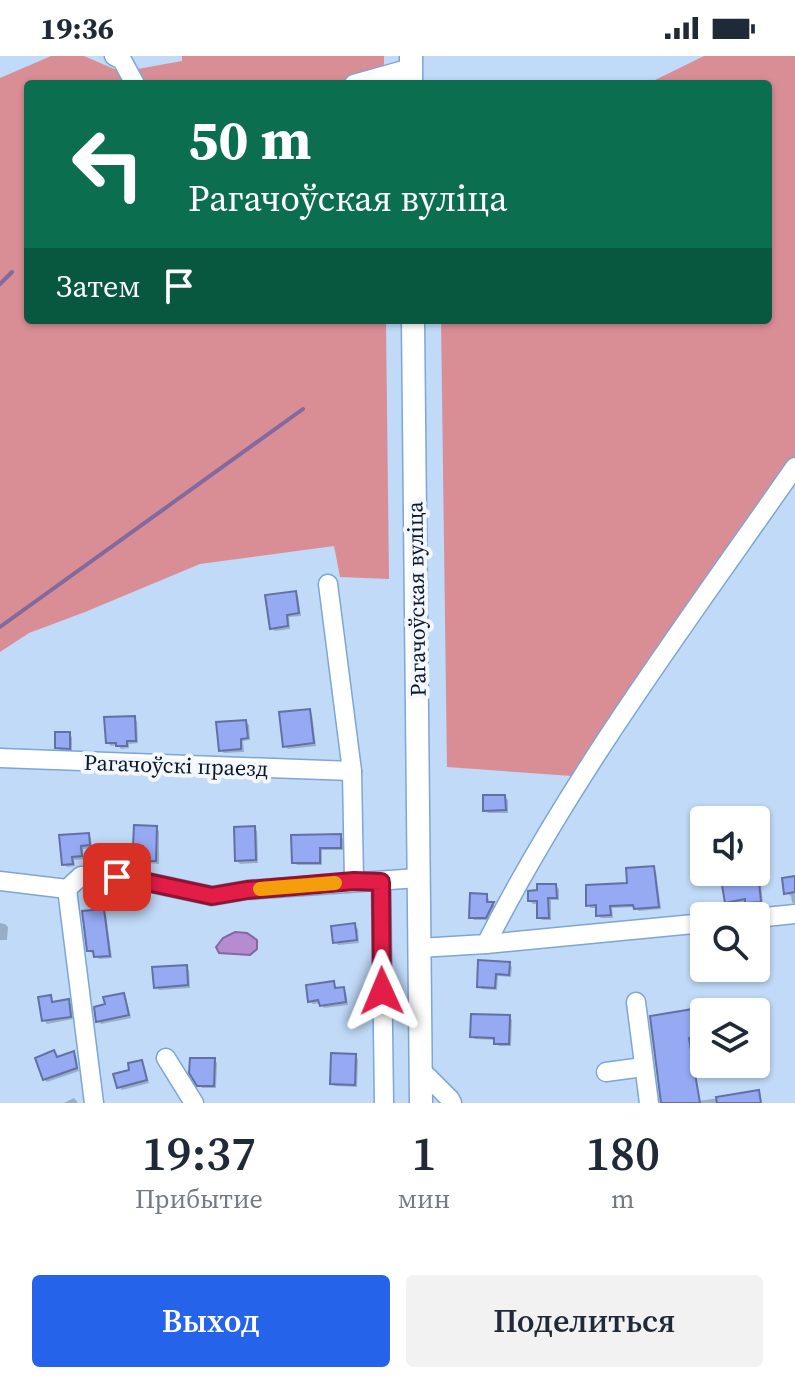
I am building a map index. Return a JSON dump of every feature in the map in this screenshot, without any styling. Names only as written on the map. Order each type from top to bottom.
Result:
[{"type":"main road","name":"Рагачоўская вуліца","points":[[413,324],[421,1103]]},
{"type":"street","points":[[118,58],[132,80]]},
{"type":"street","points":[[369,80],[411,69]]},
{"type":"street","points":[[486,944],[599,749],[795,467]]},
{"type":"street","points":[[328,584],[352,771],[354,881]]},
{"type":"street","name":"Рагачоўскі праезд","points":[[0,758],[352,771]]},
{"type":"street","points":[[0,881],[67,889],[81,876],[101,875],[212,896],[247,890],[418,878]]},
{"type":"street","points":[[381,882],[384,1103]]},
{"type":"street","points":[[67,889],[94,1103]]},
{"type":"street","points":[[770,917],[795,914]]},
{"type":"street","points":[[419,948],[690,924]]},
{"type":"street","points":[[636,1002],[649,1103]]},
{"type":"street","points":[[166,1058],[194,1103]]},
{"type":"street","points":[[606,1072],[643,1067]]},
{"type":"street","points":[[421,1070],[452,1103]]},
{"type":"shaded area","points":[[51,56],[84,56],[121,72],[182,61],[182,56],[384,56],[384,80],[24,80],[24,324],[386,324],[389,579],[340,577],[334,546],[200,564],[29,633],[0,652],[0,78]]},
{"type":"shaded area","points":[[704,56],[795,56],[795,463],[572,776],[447,767],[441,324],[772,324],[772,80],[655,80]]},
{"type":"shaded area","points":[[235,932],[247,933],[257,940],[257,949],[250,955],[219,953],[216,947],[223,938]]},
{"type":"building","points":[[296,591],[299,613],[287,615],[288,626],[270,629],[265,595]]},
{"type":"building","points":[[310,709],[314,743],[283,747],[279,712]]},
{"type":"building","points":[[135,716],[136,741],[127,741],[127,746],[106,743],[104,717]]},
{"type":"building","points":[[246,720],[248,738],[241,739],[241,749],[219,751],[216,722]]},
{"type":"building","points":[[55,732],[70,732],[70,749],[55,748]]},
{"type":"building","points":[[483,795],[505,795],[506,810],[483,811]]},
{"type":"building","points":[[134,825],[157,826],[156,861],[142,861],[143,846],[133,846]]},
{"type":"building","points":[[255,826],[256,860],[235,861],[234,827]]},
{"type":"building","points":[[89,833],[90,845],[81,846],[82,856],[72,857],[73,864],[62,865],[59,835]]},
{"type":"building","points":[[341,834],[341,848],[320,848],[320,863],[292,863],[291,835]]},
{"type":"building","points":[[654,866],[659,907],[634,909],[633,905],[610,906],[611,915],[596,916],[596,905],[586,906],[586,885],[627,883],[626,868]]},
{"type":"building","points":[[795,876],[795,892],[784,894],[782,878]]},
{"type":"building","points":[[537,884],[556,884],[557,898],[548,898],[549,918],[537,918],[537,901],[528,901],[528,891],[537,890]]},
{"type":"building","points":[[722,886],[759,886],[761,902],[745,902],[745,899],[725,902]]},
{"type":"building","points":[[470,893],[487,894],[487,902],[494,902],[486,918],[469,918]]},
{"type":"building","points":[[104,909],[110,956],[94,957],[93,951],[87,951],[82,911]]},
{"type":"building","points":[[355,923],[357,940],[333,943],[331,926]]},
{"type":"building","points":[[478,960],[510,962],[509,975],[496,974],[495,988],[477,987]]},
{"type":"building","points":[[187,965],[188,985],[154,988],[152,967]]},
{"type":"building","points":[[334,981],[335,988],[344,987],[346,1002],[320,1006],[318,1000],[308,1002],[306,985]]},
{"type":"building","points":[[124,993],[129,1015],[96,1022],[94,1007],[105,1004],[103,997]]},
{"type":"building","points":[[51,995],[52,1002],[69,999],[71,1017],[42,1021],[38,997]]},
{"type":"building","points":[[690,1009],[690,1078],[696,1078],[700,1103],[661,1103],[650,1016]]},
{"type":"building","points":[[471,1014],[510,1015],[509,1044],[494,1044],[494,1038],[470,1037]]},
{"type":"building","points":[[54,1050],[57,1057],[74,1051],[77,1068],[43,1080],[35,1058]]},
{"type":"building","points":[[331,1053],[356,1054],[355,1085],[330,1084]]},
{"type":"building","points":[[190,1058],[215,1058],[214,1086],[197,1086],[189,1073]]},
{"type":"building","points":[[142,1060],[147,1080],[117,1088],[113,1074],[129,1070],[128,1063]]},
{"type":"building","points":[[759,1090],[761,1103],[717,1103],[716,1097]]},
{"type":"waterway","points":[[0,284],[12,272]]},
{"type":"waterway","points":[[0,627],[303,409]]},
{"type":"slow traffic","points":[[260,889],[335,883]]},
{"type":"route","points":[[117,877],[212,896],[354,881],[381,882],[382,991]]}]
